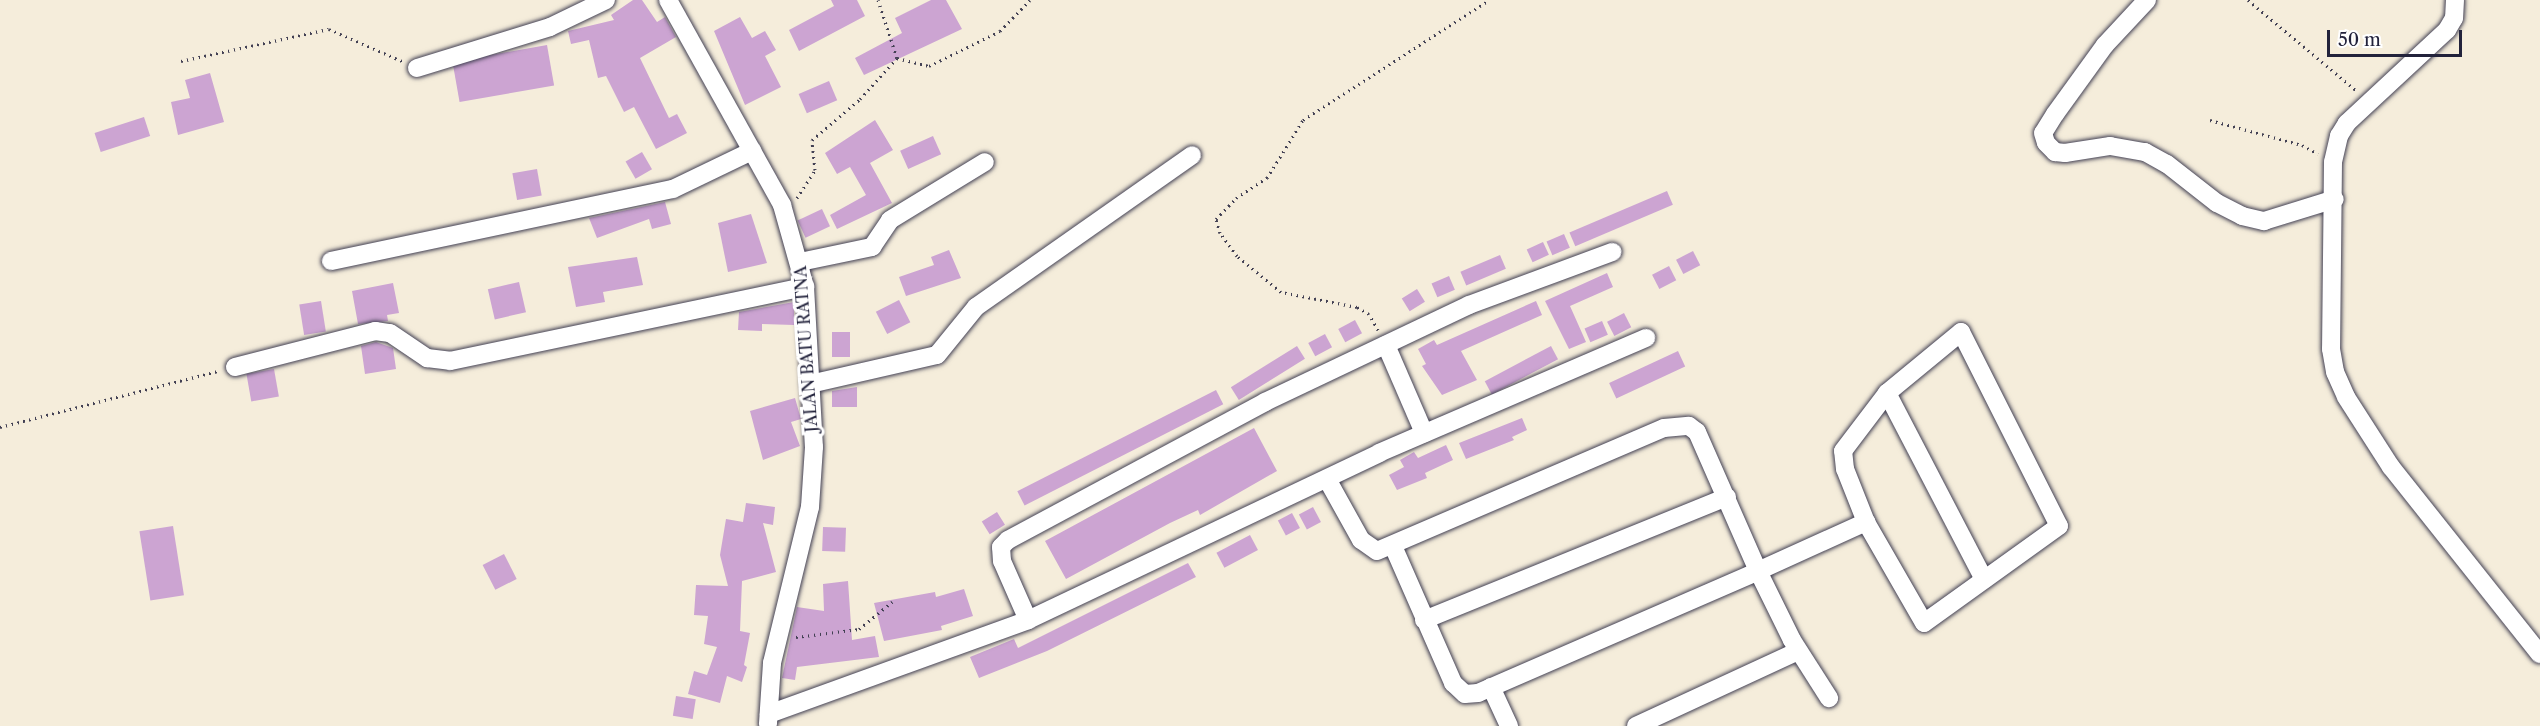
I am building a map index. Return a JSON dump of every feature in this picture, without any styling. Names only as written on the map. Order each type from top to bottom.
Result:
[{"type":"street","points":[[417,68],[550,27],[606,0]]},
{"type":"street","name":"JALAN BATU RATNA","points":[[668,0],[782,205],[800,262],[805,287],[814,447],[810,507],[780,638],[772,663],[768,720]]},
{"type":"street","points":[[2147,0],[2105,45],[2055,114],[2043,133],[2046,143],[2055,152],[2065,153],[2110,146],[2145,152],[2167,164],[2217,203],[2242,216],[2264,221],[2335,200]]},
{"type":"street","points":[[2455,0],[2454,18],[2447,30],[2369,102],[2339,136],[2333,162],[2335,200],[2329,303],[2331,349],[2335,372],[2346,397],[2391,468],[2540,654]]},
{"type":"street","points":[[331,261],[673,189],[752,151]]},
{"type":"street","points":[[810,384],[937,355],[976,307],[1192,155]]},
{"type":"street","points":[[800,262],[872,248],[890,220],[986,162]]},
{"type":"street","points":[[1029,620],[1002,561],[1001,546],[1008,540],[1265,402],[1469,305],[1612,252]]},
{"type":"street","points":[[234,367],[375,331],[390,333],[427,358],[450,361],[805,287]]},
{"type":"street","points":[[1960,332],[2059,526],[1924,623],[1866,522],[1845,469],[1843,451],[1887,393],[1960,332]]},
{"type":"street","points":[[768,720],[1029,620],[1424,433],[1646,338]]},
{"type":"street","points":[[1386,345],[1424,433]]},
{"type":"street","points":[[1887,393],[1984,579]]},
{"type":"street","points":[[1327,479],[1367,547],[1377,551],[1394,546],[1678,425],[1689,426],[1697,432],[1758,571],[1798,651],[1829,698]]},
{"type":"street","points":[[1424,620],[1727,497]]},
{"type":"street","points":[[1394,546],[1424,620],[1457,690],[1478,693],[1866,522]]},
{"type":"street","points":[[1636,726],[1798,651]]},
{"type":"street","points":[[1491,687],[1509,726]]},
{"type":"path","points":[[878,0],[897,58]]},
{"type":"path","points":[[897,58],[929,66],[1000,32],[1030,0]]},
{"type":"path","points":[[1386,345],[1369,314],[1357,307],[1281,292],[1237,256],[1220,233],[1216,219],[1236,198],[1267,178],[1303,120],[1490,0]]},
{"type":"path","points":[[2248,0],[2321,58],[2369,102]]},
{"type":"path","points":[[182,61],[329,29],[417,68]]},
{"type":"path","points":[[782,205],[805,192],[815,170],[812,140],[860,99],[897,58]]},
{"type":"path","points":[[2210,120],[2302,145],[2333,162]]},
{"type":"path","points":[[0,427],[234,367]]},
{"type":"path","points":[[780,638],[820,637],[859,628],[892,602]]},
{"type":"building","points":[[633,0],[642,0],[657,22],[665,17],[676,37],[640,58],[669,118],[677,114],[687,133],[656,149],[634,107],[624,112],[606,76],[598,78],[589,40],[571,44],[568,31],[614,20],[611,15]]},
{"type":"building","points":[[831,0],[857,0],[865,16],[799,51],[789,30],[834,6]]},
{"type":"building","points":[[931,0],[946,0],[962,29],[864,75],[855,58],[902,33],[895,18]]},
{"type":"building","points":[[740,17],[752,38],[765,31],[776,50],[765,56],[781,87],[745,105],[714,31]]},
{"type":"building","points":[[547,45],[554,85],[460,102],[452,62]]},
{"type":"building","points":[[210,73],[224,122],[178,135],[171,102],[190,98],[185,80]]},
{"type":"building","points":[[829,81],[837,100],[807,113],[799,94]]},
{"type":"building","points":[[144,117],[150,136],[101,152],[95,133]]},
{"type":"building","points":[[875,120],[893,150],[870,163],[892,203],[837,229],[830,215],[866,195],[850,167],[837,174],[825,153]]},
{"type":"building","points":[[933,136],[941,154],[908,169],[900,151]]},
{"type":"building","points":[[642,152],[652,169],[636,179],[626,162]]},
{"type":"building","points":[[537,169],[542,196],[517,200],[512,173]]},
{"type":"building","points":[[1667,191],[1673,205],[1575,246],[1569,232]]},
{"type":"building","points":[[665,202],[671,224],[652,229],[649,219],[597,238],[589,218]]},
{"type":"building","points":[[822,209],[830,226],[806,238],[798,220]]},
{"type":"building","points":[[751,214],[767,263],[728,272],[718,223]]},
{"type":"building","points":[[1564,234],[1570,248],[1552,255],[1547,241]]},
{"type":"building","points":[[1543,242],[1549,255],[1533,262],[1527,250]]},
{"type":"building","points":[[949,250],[961,278],[906,296],[899,277],[934,265],[931,257]]},
{"type":"building","points":[[1693,251],[1700,265],[1683,274],[1676,260]]},
{"type":"building","points":[[1500,255],[1506,269],[1466,286],[1460,272]]},
{"type":"building","points":[[637,257],[643,285],[603,292],[605,302],[576,307],[568,267]]},
{"type":"building","points":[[1669,266],[1676,280],[1659,289],[1652,275]]},
{"type":"building","points":[[1607,273],[1613,287],[1570,306],[1586,342],[1569,349],[1545,301]]},
{"type":"building","points":[[1449,276],[1455,290],[1437,297],[1432,283]]},
{"type":"building","points":[[519,282],[526,312],[495,319],[488,289]]},
{"type":"building","points":[[393,283],[399,313],[387,315],[388,321],[358,324],[352,291]]},
{"type":"building","points":[[1417,289],[1425,302],[1410,311],[1402,299]]},
{"type":"building","points":[[899,300],[910,322],[887,334],[876,312]]},
{"type":"building","points":[[321,301],[326,332],[304,335],[299,304]]},
{"type":"building","points":[[1536,301],[1542,315],[1461,351],[1477,380],[1442,395],[1422,366],[1426,364],[1418,349],[1434,340],[1437,345]]},
{"type":"building","points":[[794,302],[794,325],[762,324],[762,331],[738,330],[739,312]]},
{"type":"building","points":[[1624,313],[1631,327],[1614,336],[1607,322]]},
{"type":"building","points":[[1355,320],[1362,333],[1345,342],[1338,329]]},
{"type":"building","points":[[1602,321],[1608,335],[1590,342],[1585,328]]},
{"type":"building","points":[[832,332],[850,332],[850,357],[832,357]]},
{"type":"building","points":[[1325,334],[1332,347],[1315,356],[1308,343]]},
{"type":"building","points":[[376,342],[393,348],[396,369],[365,374],[361,346]]},
{"type":"building","points":[[1297,346],[1305,359],[1239,400],[1231,387]]},
{"type":"building","points":[[1551,346],[1558,359],[1492,394],[1485,381]]},
{"type":"building","points":[[1678,351],[1685,366],[1616,399],[1609,383]]},
{"type":"building","points":[[274,369],[279,397],[251,401],[246,374]]},
{"type":"building","points":[[857,387],[857,407],[832,407],[832,391]]},
{"type":"building","points":[[1216,390],[1223,404],[1025,505],[1017,491]]},
{"type":"building","points":[[795,398],[801,419],[791,422],[800,446],[763,460],[750,411]]},
{"type":"building","points":[[1522,418],[1527,430],[1512,437],[1514,440],[1466,459],[1459,443]]},
{"type":"building","points":[[1254,428],[1277,471],[1200,515],[1198,510],[1170,523],[1066,579],[1045,541]]},
{"type":"building","points":[[1446,445],[1453,460],[1425,473],[1427,478],[1397,490],[1389,475],[1404,467],[1400,460],[1414,452],[1418,458]]},
{"type":"building","points":[[746,503],[775,507],[773,525],[763,523],[776,572],[742,581],[740,631],[750,633],[744,665],[747,667],[742,682],[727,676],[720,703],[688,694],[694,671],[707,675],[717,647],[704,644],[708,616],[694,615],[696,585],[728,586],[720,555],[726,519],[743,522]]},
{"type":"building","points":[[1313,507],[1321,522],[1307,530],[1299,515]]},
{"type":"building","points":[[997,512],[1005,525],[990,534],[982,522]]},
{"type":"building","points":[[1292,513],[1300,528],[1286,536],[1278,521]]},
{"type":"building","points":[[173,526],[184,595],[150,600],[139,531]]},
{"type":"building","points":[[823,527],[846,528],[845,552],[822,551]]},
{"type":"building","points":[[1250,535],[1258,550],[1224,568],[1216,553]]},
{"type":"building","points":[[504,554],[517,579],[495,590],[483,565]]},
{"type":"building","points":[[1188,563],[1196,577],[1047,651],[979,678],[970,657],[1014,639],[1018,648]]},
{"type":"building","points":[[848,581],[852,640],[875,636],[879,657],[797,667],[795,680],[782,678],[797,607],[824,611],[823,584]]},
{"type":"building","points":[[964,589],[973,616],[941,626],[942,630],[884,641],[874,603],[935,592],[936,597]]},
{"type":"building","points":[[676,696],[696,699],[693,719],[673,716]]}]
